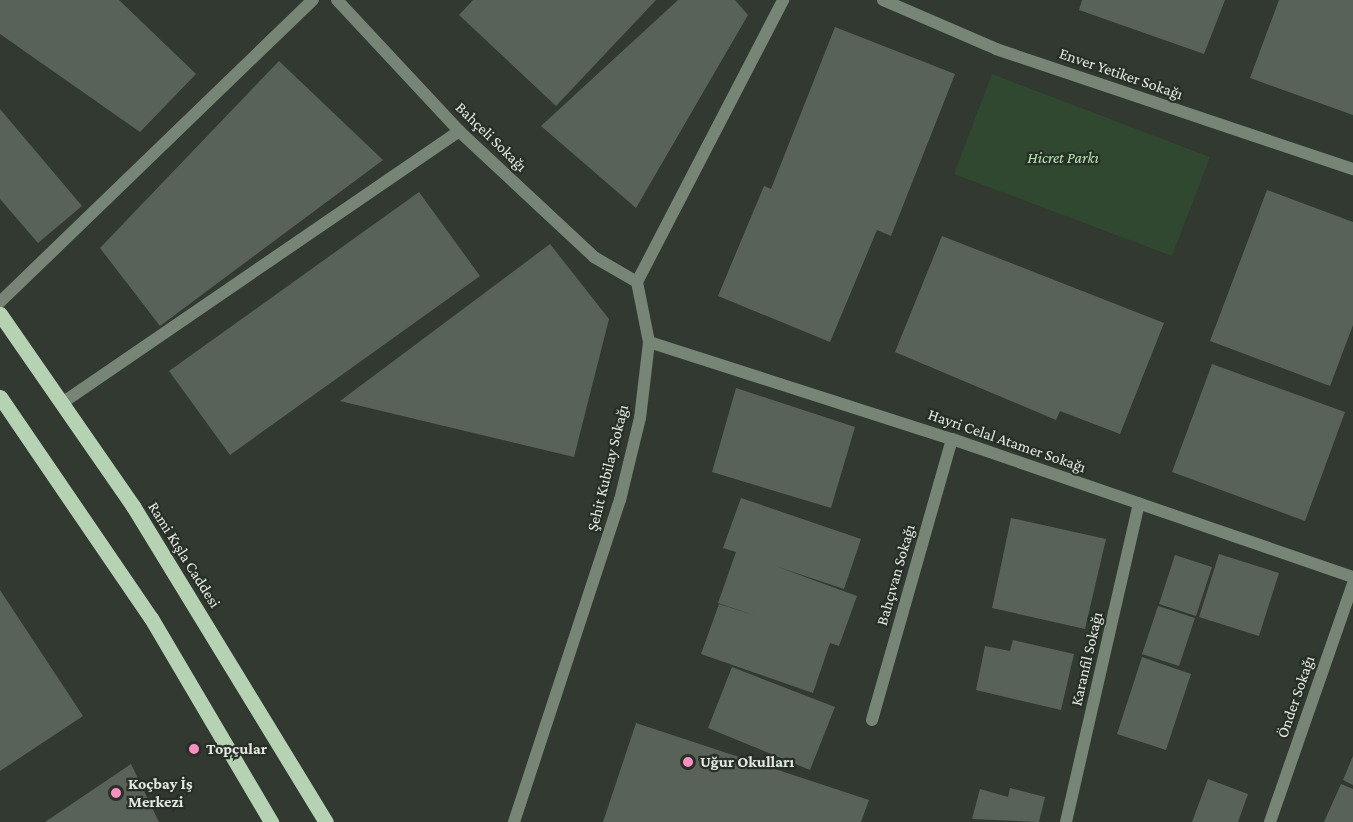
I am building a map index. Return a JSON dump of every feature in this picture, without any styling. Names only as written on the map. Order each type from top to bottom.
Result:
[{"type":"main road","name":"Rami Kışla Caddesi","points":[[0,314],[65,401],[326,822]]},
{"type":"main road","points":[[0,397],[151,618],[271,822]]},
{"type":"street","points":[[0,302],[313,0]]},
{"type":"street","name":"Bahçeli Sokağı","points":[[337,0],[459,131],[594,257],[637,282]]},
{"type":"street","points":[[637,282],[783,0]]},
{"type":"street","name":"Enver Yetiker Sokağı","points":[[883,0],[996,49],[1353,169]]},
{"type":"street","points":[[65,401],[459,131]]},
{"type":"street","name":"Şehit Kubilay Sokağı","points":[[513,822],[620,500],[640,418],[649,342],[637,282]]},
{"type":"street","name":"Hayri Celal Atamer Sokağı","points":[[649,342],[952,439],[1353,577]]},
{"type":"street","name":"Bahçıvan Sokağı","points":[[872,720],[952,439]]},
{"type":"street","name":"Karanfil Sokağı","points":[[1066,822],[1139,503]]},
{"type":"street","name":"Önder Sokağı","points":[[1270,822],[1353,584]]},
{"type":"green space","name":"Hicret Parkı","points":[[992,74],[1210,157],[1172,256],[954,174]]},
{"type":"building","points":[[0,0],[119,0],[196,74],[140,132],[0,34]]},
{"type":"building","points":[[473,0],[656,0],[556,106],[459,15]]},
{"type":"building","points":[[678,0],[735,0],[748,15],[636,208],[541,126]]},
{"type":"building","points":[[1082,0],[1225,0],[1204,54],[1079,10]]},
{"type":"building","points":[[1279,0],[1353,0],[1353,115],[1250,78]]},
{"type":"building","points":[[835,27],[955,74],[891,236],[877,230],[830,342],[718,296],[764,186],[771,189]]},
{"type":"building","points":[[279,61],[383,160],[160,326],[100,248]]},
{"type":"building","points":[[0,109],[82,206],[38,243],[0,199]]},
{"type":"building","points":[[1267,190],[1353,222],[1353,325],[1330,386],[1210,341]]},
{"type":"building","points":[[419,192],[480,276],[230,455],[169,371]]},
{"type":"building","points":[[942,236],[1164,323],[1120,434],[1060,411],[1056,420],[895,352]]},
{"type":"building","points":[[550,244],[609,319],[574,457],[340,401]]},
{"type":"building","points":[[1212,364],[1345,412],[1305,521],[1172,472]]},
{"type":"building","points":[[736,388],[855,427],[831,508],[712,472]]},
{"type":"building","points":[[741,498],[861,539],[844,589],[775,566],[857,596],[839,646],[830,643],[813,693],[701,654],[719,604],[756,616],[718,603],[736,552],[723,548]]},
{"type":"building","points":[[1011,518],[1106,539],[1085,629],[992,608]]},
{"type":"building","points":[[1219,554],[1279,573],[1259,636],[1199,617]]},
{"type":"building","points":[[1175,555],[1212,567],[1196,616],[1159,604]]},
{"type":"building","points":[[0,590],[83,716],[0,771]]},
{"type":"building","points":[[1158,606],[1195,618],[1179,666],[1142,654]]},
{"type":"building","points":[[1013,640],[1074,654],[1061,710],[976,690],[985,646],[1010,651]]},
{"type":"building","points":[[1142,657],[1191,674],[1166,750],[1117,734]]},
{"type":"building","points":[[732,667],[835,707],[810,770],[708,728]]},
{"type":"building","name":"Uğur Okulları","points":[[636,723],[869,800],[861,822],[603,822]]},
{"type":"building","points":[[1353,756],[1353,785],[1343,780]]},
{"type":"building","name":"Koçbay İş Merkezi","points":[[131,764],[159,822],[45,822]]},
{"type":"building","points":[[1208,779],[1248,794],[1238,822],[1192,822]]},
{"type":"building","points":[[1341,784],[1353,789],[1353,822],[1324,822]]},
{"type":"building","points":[[1010,788],[1045,797],[1039,822],[972,819],[980,789],[1008,797]]},
{"type":"place","name":"Topçular","points":[[194,749]]},
{"type":"place","name":"Uğur Okulları","points":[[688,762]]},
{"type":"place","name":"Koçbay İş Merkezi","points":[[116,793]]}]
